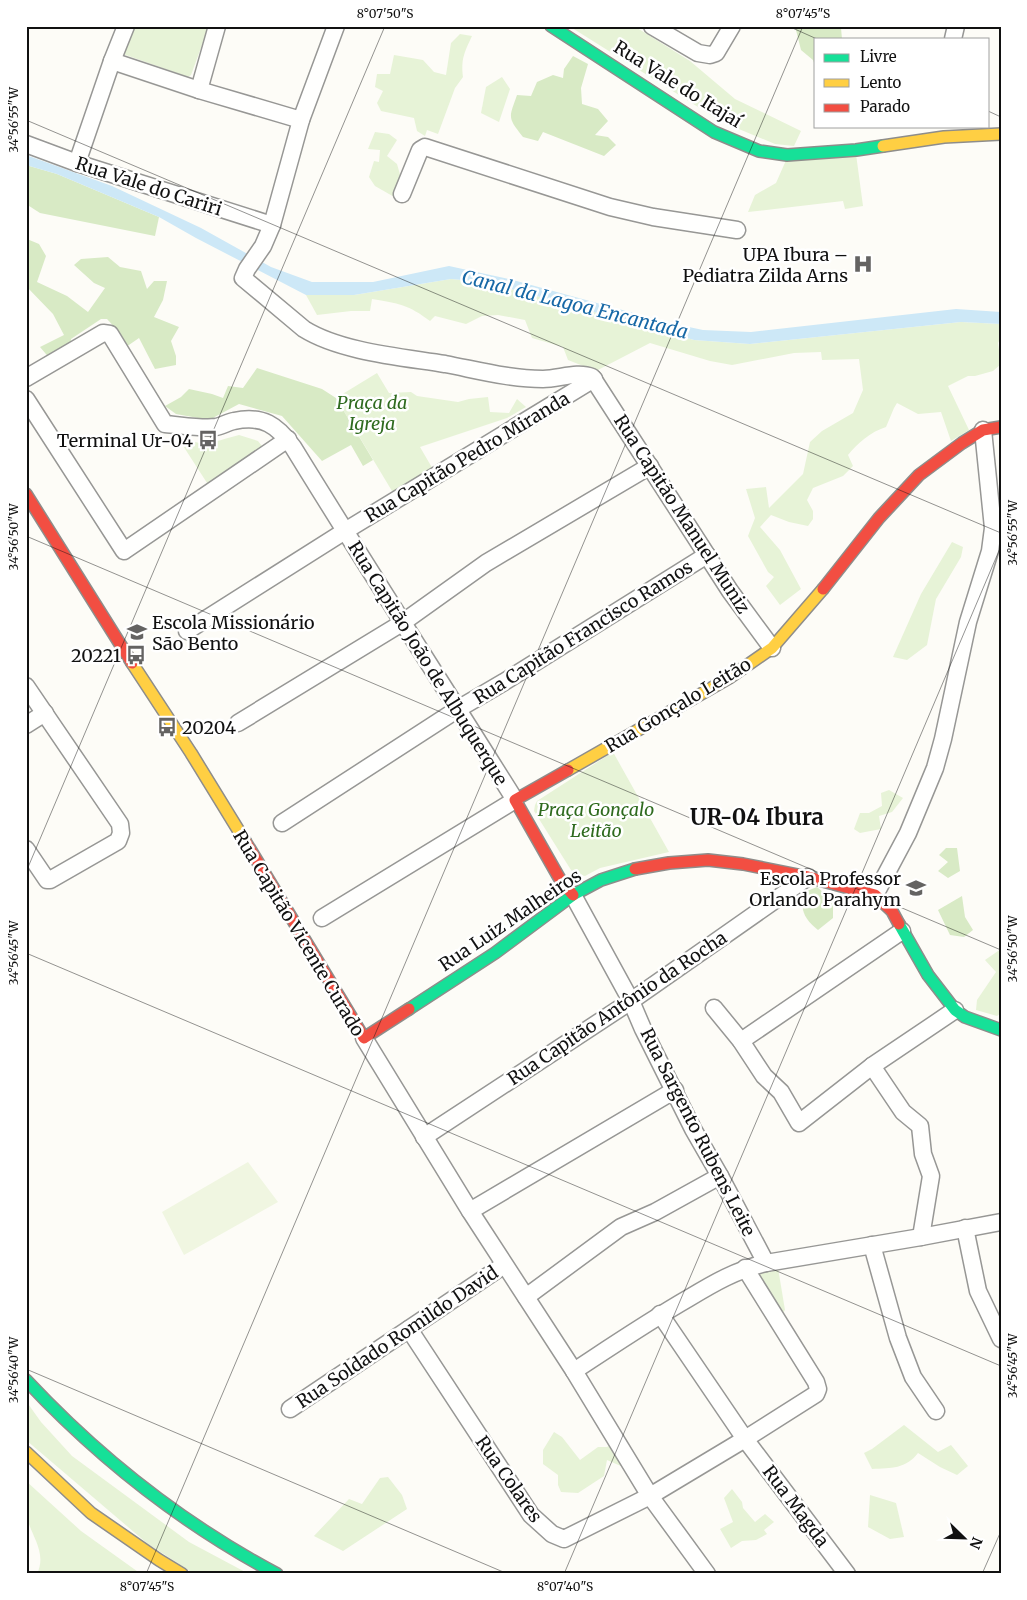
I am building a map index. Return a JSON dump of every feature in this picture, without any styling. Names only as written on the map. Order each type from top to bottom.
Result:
[{"type":"main road","name":"Rua Vale do Itajaí","points":[[552,26],[697,122],[714,132],[759,151],[787,155],[856,150],[932,132],[1001,134]]},
{"type":"main road","name":"Rua Gonçalo Leitão","points":[[515,800],[729,678],[772,648],[810,606],[879,518],[918,475],[983,430],[1001,427]]},
{"type":"main road","name":"Rua Capitão Vicente Curado","points":[[26,494],[191,754],[364,1038]]},
{"type":"main road","name":"Rua Capitão João de Albuquerque","points":[[515,800],[557,874],[572,895]]},
{"type":"main road","name":"Rua Luiz Malheiros","points":[[364,1038],[495,953],[572,895],[601,880],[637,868],[708,860],[726,862],[808,877],[875,895]]},
{"type":"main road","points":[[875,895],[892,911],[928,975],[955,1010],[965,1017],[1001,1030]]},
{"type":"main road","points":[[26,1380],[72,1428],[132,1479],[194,1524],[248,1559],[277,1574]]},
{"type":"main road","points":[[26,1452],[91,1512],[182,1574]]},
{"type":"street","points":[[77,163],[126,26]]},
{"type":"street","points":[[199,90],[217,26]]},
{"type":"street","points":[[336,26],[301,120],[272,225],[263,246],[243,278],[304,329],[314,335],[352,348],[505,375],[543,379],[586,375],[594,379]]},
{"type":"street","points":[[652,26],[698,53],[710,55],[716,53],[732,26]]},
{"type":"street","points":[[112,61],[199,90],[301,120]]},
{"type":"street","name":"Rua Vale do Cariri","points":[[26,144],[77,163],[272,225]]},
{"type":"street","points":[[402,194],[420,150],[425,148],[610,207],[653,217],[737,230]]},
{"type":"street","name":"Rua Capitão João de Albuquerque","points":[[26,378],[103,333],[110,334],[165,424],[215,427],[247,419],[259,420],[283,433],[515,800]]},
{"type":"street","name":"Rua Capitão Manuel Muniz","points":[[594,379],[730,591],[772,648]]},
{"type":"street","name":"Rua Capitão Pedro Miranda","points":[[187,631],[345,531],[594,379]]},
{"type":"street","points":[[26,399],[124,551],[288,439]]},
{"type":"street","points":[[875,895],[908,834],[935,768],[968,622],[990,551],[993,528],[983,430]]},
{"type":"street","points":[[238,723],[402,623],[486,563],[650,466]]},
{"type":"street","name":"Rua Capitão Francisco Ramos","points":[[282,823],[458,708],[504,682],[707,555]]},
{"type":"street","points":[[26,686],[120,824],[121,833],[118,841],[50,880],[47,880],[26,849]]},
{"type":"street","points":[[26,725],[45,713]]},
{"type":"street","name":"Rua Gonçalo Leitão","points":[[322,918],[515,800]]},
{"type":"street","name":"Rua Capitão Antônio da Rocha","points":[[424,1137],[631,1001],[808,877]]},
{"type":"street","name":"Rua Capitão João de Albuquerque","points":[[572,895],[631,1001]]},
{"type":"street","points":[[741,1041],[902,931]]},
{"type":"street","name":"Rua Sargento Rubens Leite","points":[[631,1001],[693,1129],[766,1263]]},
{"type":"street","points":[[714,1008],[741,1041],[764,1076],[781,1092],[799,1123],[872,1066],[955,1010]]},
{"type":"street","name":"Rua Capitão Vicente Curado","points":[[364,1038],[504,1265],[574,1371],[650,1496],[707,1574]]},
{"type":"street","points":[[872,1066],[903,1112],[920,1126],[923,1154],[931,1176],[921,1237]]},
{"type":"street","points":[[470,1211],[675,1090]]},
{"type":"street","points":[[526,1298],[622,1227],[662,1208],[720,1176]]},
{"type":"street","points":[[574,1371],[660,1314],[725,1277],[745,1268],[1001,1222]]},
{"type":"street","points":[[965,1228],[978,1291],[1001,1339]]},
{"type":"street","points":[[872,1245],[898,1338],[913,1377],[936,1410]]},
{"type":"street","name":"Rua Soldado Romildo David","points":[[290,1408],[504,1265]]},
{"type":"street","name":"Rua Colares","points":[[409,1329],[531,1515],[552,1534],[564,1538],[650,1496],[816,1394],[818,1389],[816,1382],[745,1268]]},
{"type":"street","name":"Rua Magda","points":[[660,1314],[745,1439],[847,1574]]},
{"type":"green space","points":[[131,26],[209,26],[191,75],[188,77],[123,54]]},
{"type":"green space","points":[[569,26],[634,26],[690,61],[735,99],[801,131],[794,146],[775,144],[722,122]]},
{"type":"green space","points":[[795,26],[839,26],[841,28],[842,38],[814,38],[814,63],[801,50]]},
{"type":"green space","points":[[460,34],[472,36],[462,65],[463,77],[455,88],[438,134],[427,130],[425,136],[417,131],[414,118],[381,111],[377,103],[383,91],[375,87],[377,74],[390,74],[394,55],[423,60],[434,72],[446,75],[451,43]]},
{"type":"green space","points":[[573,56],[588,64],[581,88],[582,104],[598,109],[608,121],[595,135],[608,137],[616,145],[604,156],[543,132],[538,141],[523,137],[512,121],[511,113],[517,95],[531,96],[537,82],[553,75],[563,78],[564,69]]},
{"type":"green space","points":[[502,77],[510,89],[499,122],[481,113],[486,87]]},
{"type":"green space","points":[[375,132],[389,134],[397,140],[387,156],[397,164],[401,178],[396,198],[375,186],[369,177],[374,161],[379,162],[380,150],[368,149]]},
{"type":"green space","points":[[856,154],[863,206],[845,209],[843,201],[748,212],[755,195],[776,183],[787,158]]},
{"type":"green space","points":[[26,165],[57,174],[159,217],[155,236],[40,213],[26,204]]},
{"type":"green space","points":[[27,239],[39,244],[46,256],[37,282],[67,296],[88,312],[105,288],[94,283],[74,265],[81,259],[108,257],[120,267],[141,271],[147,289],[154,281],[167,281],[163,300],[154,317],[179,327],[171,341],[176,356],[176,365],[155,369],[139,338],[126,347],[120,333],[107,319],[101,319],[71,339],[71,349],[51,360],[40,347],[64,335],[53,314],[26,286]]},
{"type":"green space","points":[[451,279],[474,281],[508,288],[694,340],[750,344],[961,322],[1001,324],[1001,337],[998,343],[1001,364],[993,371],[968,376],[948,386],[969,430],[951,441],[941,412],[918,414],[897,403],[886,427],[865,438],[848,455],[853,466],[843,476],[813,488],[807,500],[813,511],[813,519],[808,526],[789,522],[771,515],[760,527],[780,550],[801,589],[780,605],[766,586],[774,577],[768,572],[748,536],[755,518],[746,489],[766,487],[769,508],[803,474],[810,442],[822,431],[853,413],[863,390],[859,359],[822,360],[821,352],[794,353],[732,365],[710,361],[650,343],[596,371],[568,360],[563,347],[532,338],[525,320],[498,315],[482,316],[466,324],[435,316],[430,321],[416,311],[403,306],[372,299],[370,311],[317,315],[306,295],[354,295]]},
{"type":"green space","points":[[257,368],[322,389],[336,398],[373,460],[363,466],[351,445],[322,461],[282,416],[239,404],[209,420],[176,414],[165,406],[181,397],[189,389],[223,398],[228,386],[243,388]]},
{"type":"green space","name":"Praça da Igreja","points":[[377,373],[389,393],[411,392],[417,396],[458,402],[488,397],[490,412],[509,413],[517,399],[526,407],[507,418],[420,447],[434,471],[395,496],[336,398]]},
{"type":"green space","points":[[239,435],[258,441],[265,450],[209,486],[178,438],[207,443]]},
{"type":"green space","points":[[952,542],[963,547],[961,557],[936,599],[927,645],[907,660],[893,657],[921,594]]},
{"type":"green space","name":"Praça Gonçalo Leitão","points":[[613,752],[669,852],[600,868],[585,876],[576,874],[571,870],[534,811],[535,805],[537,801]]},
{"type":"green space","points":[[889,790],[903,798],[892,812],[879,816],[881,829],[860,833],[854,829],[860,813],[869,813],[882,806],[881,793]]},
{"type":"green space","points":[[946,848],[957,848],[960,871],[948,878],[938,871],[948,862],[939,855]]},
{"type":"green space","points":[[817,887],[833,901],[833,918],[818,930],[809,922],[803,908],[804,897],[807,891]]},
{"type":"green space","points":[[962,896],[965,917],[973,930],[964,937],[950,935],[938,910]]},
{"type":"green space","points":[[1001,949],[1001,1013],[997,1016],[976,1010],[977,1000],[996,972],[985,960]]},
{"type":"green space","points":[[248,1162],[278,1202],[184,1255],[162,1212]]},
{"type":"green space","points":[[778,1268],[785,1310],[782,1314],[757,1276],[757,1271]]},
{"type":"green space","points":[[26,1401],[41,1422],[72,1456],[189,1542],[249,1574],[196,1574],[148,1544],[26,1440]]},
{"type":"green space","points":[[904,1425],[938,1452],[951,1445],[968,1466],[957,1475],[918,1453],[908,1462],[898,1467],[872,1469],[864,1453]]},
{"type":"green space","points":[[554,1432],[562,1437],[580,1460],[598,1447],[607,1447],[613,1443],[623,1467],[607,1460],[604,1476],[578,1493],[561,1492],[558,1485],[558,1475],[543,1464],[543,1450]]},
{"type":"green space","points":[[388,1477],[402,1495],[407,1509],[343,1551],[314,1536],[349,1499],[362,1504],[380,1478]]},
{"type":"green space","points":[[26,1481],[81,1531],[141,1574],[37,1574],[40,1558],[37,1543],[26,1513]]},
{"type":"green space","points":[[732,1489],[742,1502],[743,1508],[755,1522],[765,1514],[774,1522],[764,1530],[767,1534],[756,1540],[742,1541],[731,1548],[720,1529],[733,1522],[724,1498]]},
{"type":"green space","points":[[870,1495],[896,1503],[904,1537],[890,1539],[868,1527]]},
{"type":"water","name":"Canal da Lagoa Encantada","points":[[26,155],[112,186],[201,228],[271,267],[312,282],[373,282],[449,266],[513,280],[670,323],[703,330],[751,332],[956,309],[1001,312],[1001,324],[961,322],[750,344],[694,340],[508,288],[474,281],[451,279],[354,295],[306,295],[159,217],[57,174],[26,165]]},
{"type":"traffic: fast","points":[[551,26],[714,132],[759,151],[787,155],[883,146]]},
{"type":"traffic: fast","points":[[409,1009],[495,953],[573,895],[601,880],[635,869]]},
{"type":"traffic: fast","points":[[899,924],[928,975],[955,1010],[965,1017],[1001,1030]]},
{"type":"traffic: fast","points":[[26,1380],[83,1436],[143,1488],[208,1533],[277,1574]]},
{"type":"traffic: slow","points":[[883,146],[944,137],[1001,134]]},
{"type":"traffic: slow","points":[[568,770],[729,678],[772,648],[823,589]]},
{"type":"traffic: slow","points":[[132,663],[191,753],[245,841]]},
{"type":"traffic: slow","points":[[26,1452],[91,1513],[182,1574]]},
{"type":"traffic: jam","points":[[823,589],[879,518],[919,475],[983,430],[1001,427]]},
{"type":"traffic: jam","points":[[26,494],[132,663]]},
{"type":"traffic: jam","points":[[568,770],[515,800],[561,881],[573,895]]},
{"type":"traffic: jam","points":[[245,841],[364,1038],[409,1009]]},
{"type":"traffic: jam","points":[[635,869],[669,863],[708,860],[743,864],[808,877],[875,895],[892,911],[899,924]]},
{"type":"place","name":"UPA Ibura – Pediatra Zilda Arns","points":[[863,264]]},
{"type":"place","name":"Terminal Ur-04","points":[[208,440]]},
{"type":"place","name":"Escola Missionário São Bento","points":[[137,632]]},
{"type":"place","name":"20221","points":[[136,655]]},
{"type":"place","name":"20204","points":[[167,727]]},
{"type":"place","name":"Escola Professor Orlando Parahym","points":[[916,888]]},
{"type":"district","name":"UR-04 Ibura","points":[[757,817]]}]
